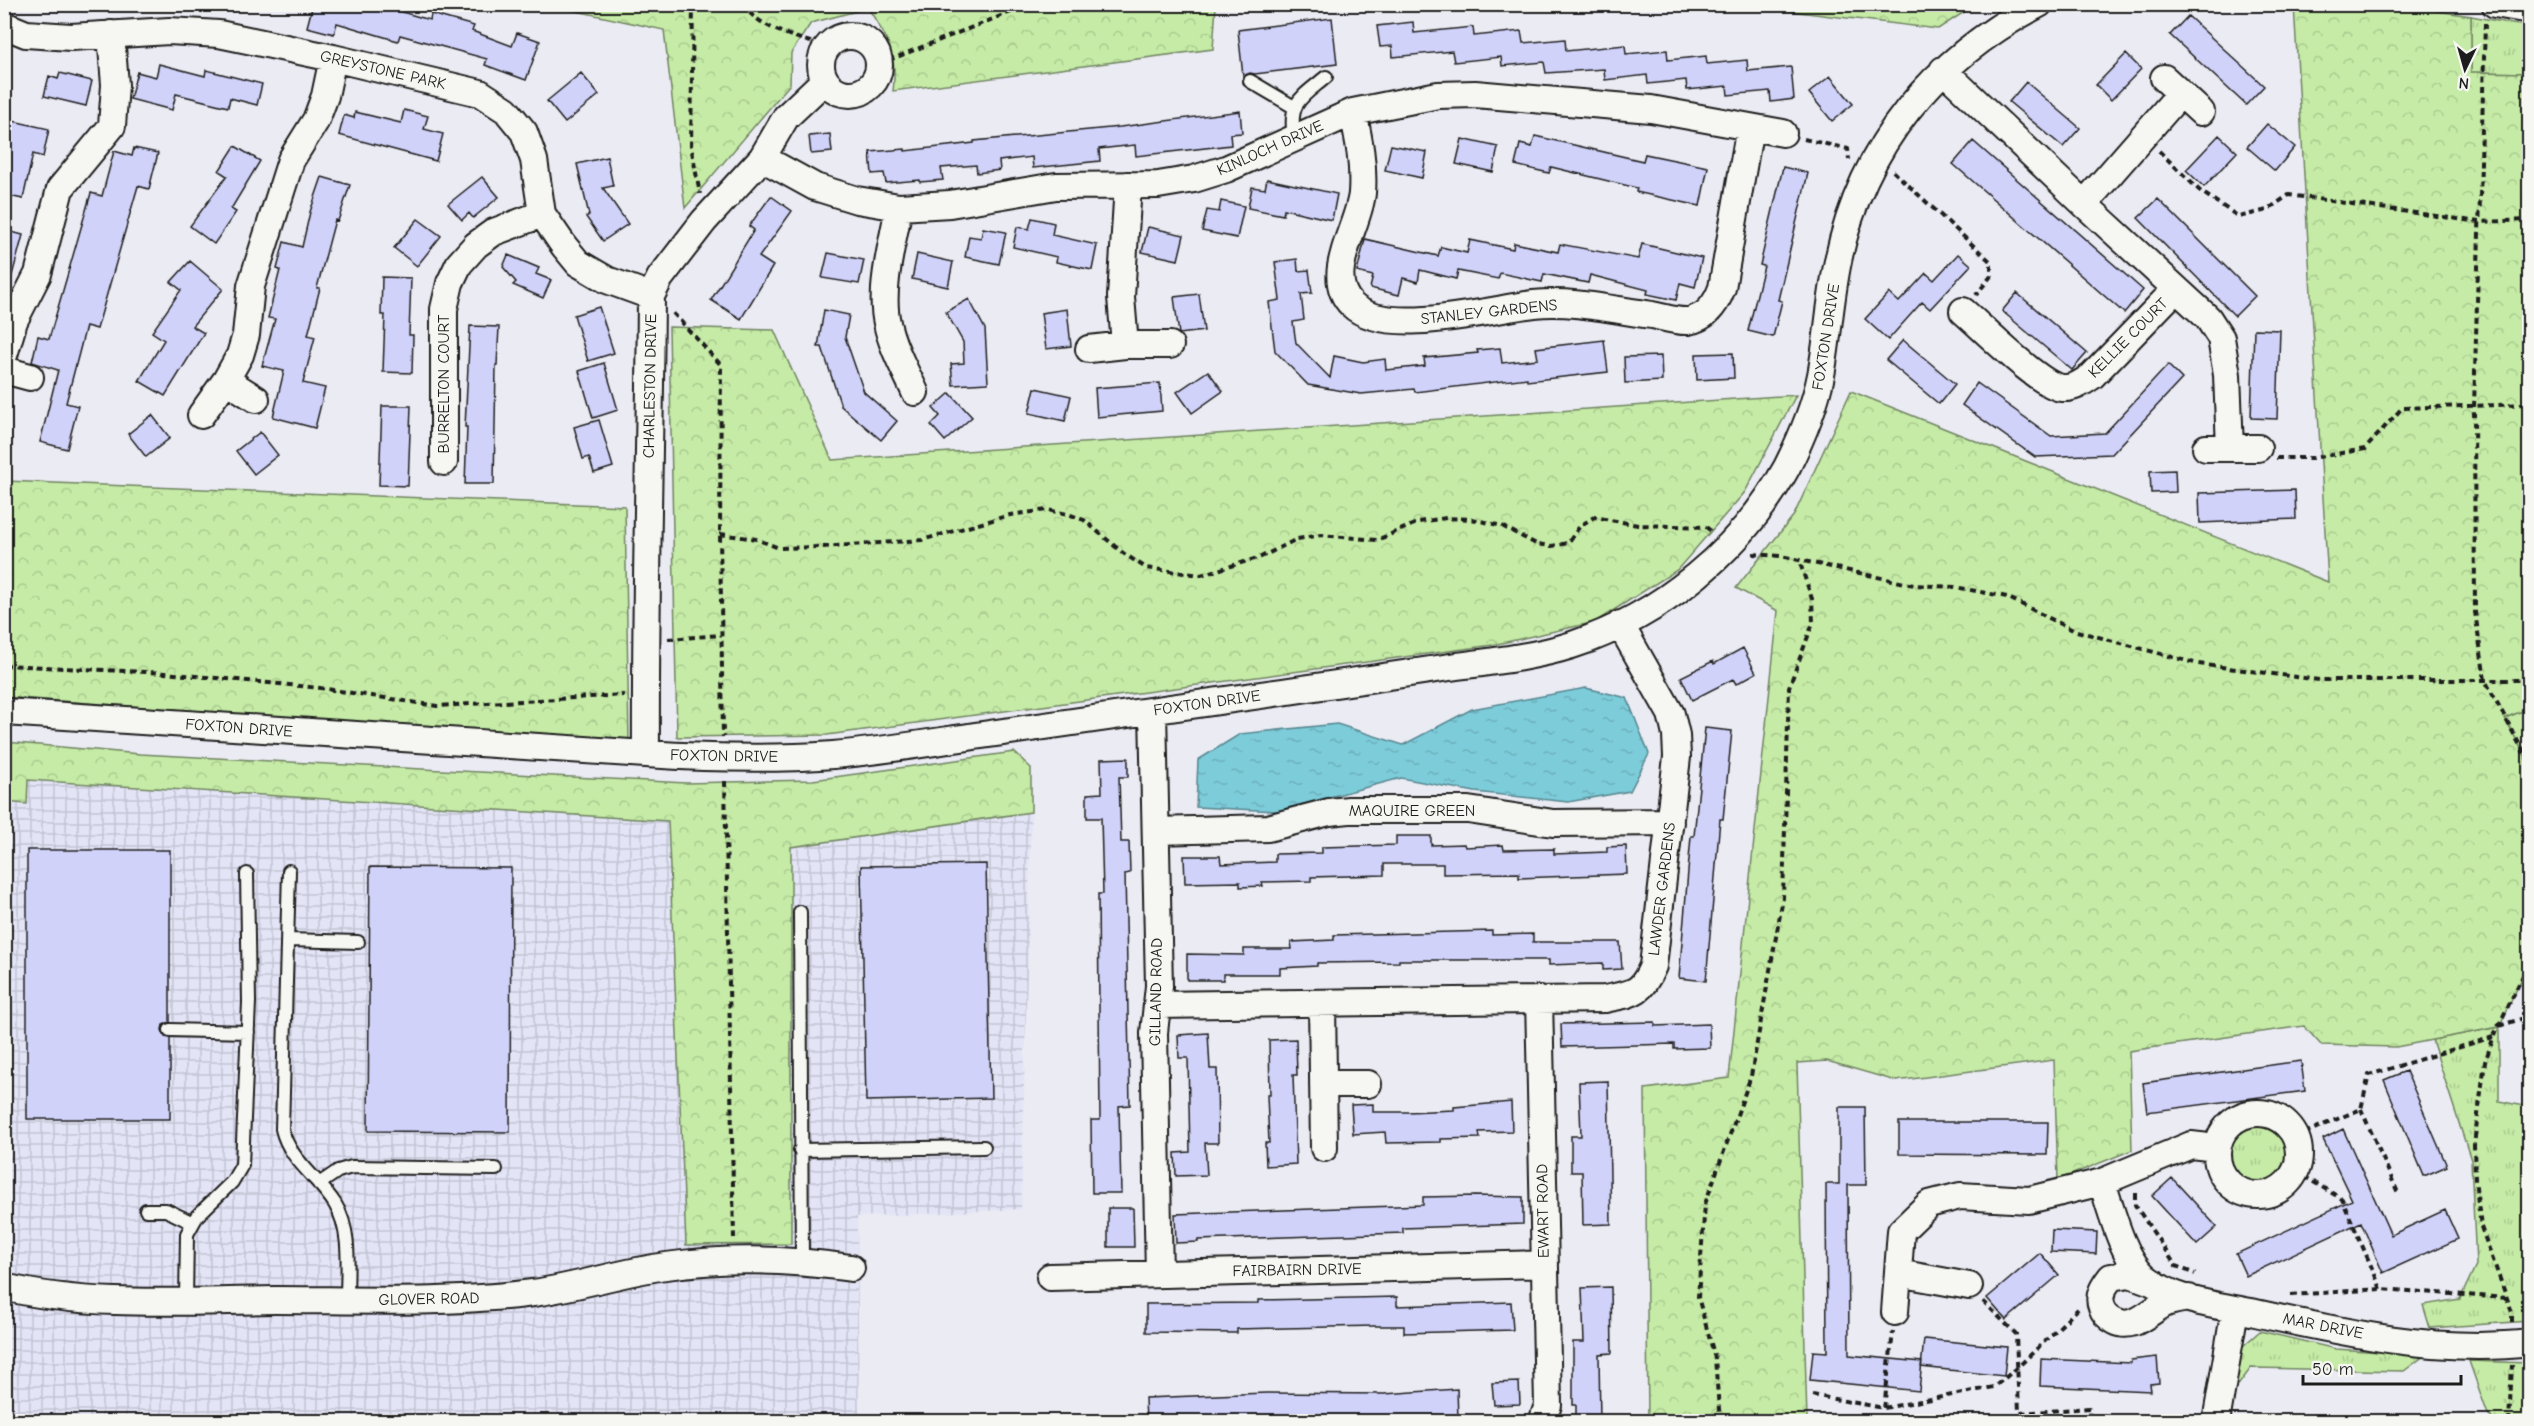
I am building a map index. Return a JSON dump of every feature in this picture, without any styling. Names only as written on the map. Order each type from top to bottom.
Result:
[{"type":"street","name":"FOXTON DRIVE","points":[[4,712],[723,758],[837,755],[1498,660],[1571,645],[1620,624],[1697,576],[1729,546],[1750,521],[1786,468],[1816,397],[1838,260],[1864,178],[1886,139],[1909,106],[1943,70],[2008,21],[2039,4]]},
{"type":"street","points":[[2490,10],[2529,10]]},
{"type":"street","name":"GREYSTONE PARK","points":[[4,25],[32,34],[71,37],[169,31],[219,34],[480,93],[506,110],[525,132],[534,160],[542,214],[578,263],[607,280],[651,296]]},
{"type":"street","points":[[4,355],[14,321],[38,274],[60,189],[112,126],[115,85],[111,34]]},
{"type":"street","points":[[840,37],[858,37],[872,46],[879,64],[874,81],[858,92],[840,92],[825,80],[821,64],[826,47],[840,37]]},
{"type":"street","points":[[201,415],[226,380],[240,355],[246,335],[251,286],[291,160],[316,120],[325,96],[333,58]]},
{"type":"street","name":"KELLIE COURT","points":[[1943,70],[2208,318],[2221,338],[2227,375],[2218,448],[2258,448]]},
{"type":"street","name":"CHARLESTON DRIVE","points":[[646,754],[645,642],[648,574],[651,296],[660,278],[705,221],[762,158],[786,117],[825,80]]},
{"type":"street","points":[[2084,204],[2144,135],[2172,86],[2201,112]]},
{"type":"street","name":"KINLOCH DRIVE","points":[[762,158],[816,187],[857,201],[899,207],[950,204],[1056,186],[1158,185],[1194,179],[1226,169],[1353,112],[1438,94],[1475,94],[1651,109],[1783,133]]},
{"type":"street","name":"STANLEY GARDENS","points":[[1353,112],[1364,164],[1362,197],[1356,224],[1342,262],[1341,289],[1353,305],[1367,314],[1389,321],[1444,319],[1493,309],[1538,304],[1583,305],[1687,321],[1704,315],[1716,303],[1722,288],[1750,127]]},
{"type":"street","points":[[1125,345],[1121,297],[1128,185]]},
{"type":"street","points":[[899,207],[884,297],[892,339],[915,392]]},
{"type":"street","name":"BURRELTON COURT","points":[[444,462],[444,309],[450,283],[459,264],[476,245],[494,232],[542,214]]},
{"type":"street","name":"KELLIE COURT","points":[[1964,311],[2038,376],[2052,386],[2065,388],[2079,385],[2092,376],[2176,290]]},
{"type":"street","points":[[1089,349],[1125,345],[1170,345]]},
{"type":"street","points":[[4,370],[30,376]]},
{"type":"street","points":[[226,380],[256,399]]},
{"type":"street","name":"LAWDER GARDENS","points":[[1157,1005],[1605,999],[1632,992],[1646,983],[1653,966],[1677,757],[1676,735],[1671,714],[1620,624]]},
{"type":"street","name":"GILLAND ROAD","points":[[1153,711],[1159,986],[1154,1033],[1159,1274]]},
{"type":"street","name":"MAQUIRE GREEN","points":[[1156,831],[1268,828],[1329,812],[1349,810],[1468,810],[1553,823],[1670,822]]},
{"type":"street","name":"EWART ROAD","points":[[1539,999],[1548,1405],[1542,1422]]},
{"type":"street","points":[[1322,1003],[1324,1148]]},
{"type":"street","points":[[1323,1084],[1368,1084]]},
{"type":"street","points":[[2264,1113],[2288,1126],[2295,1137],[2299,1154],[2295,1171],[2282,1188],[2257,1196],[2243,1193],[2228,1184],[2218,1167],[2217,1148],[2225,1128],[2233,1121],[2247,1114],[2264,1113]]},
{"type":"street","points":[[1895,1312],[1901,1232],[1929,1204],[1960,1196],[2029,1200],[2102,1182],[2191,1145],[2217,1148]]},
{"type":"street","name":"MAR DRIVE","points":[[2102,1182],[2122,1240],[2132,1259],[2144,1276],[2167,1292],[2192,1286],[2235,1309],[2323,1328],[2386,1338],[2440,1344],[2522,1343]]},
{"type":"street","name":"GLOVER ROAD","points":[[4,1287],[35,1294],[135,1301],[462,1300],[534,1293],[667,1266],[735,1260],[851,1268]]},
{"type":"street","name":"FAIRBAIRN DRIVE","points":[[1050,1276],[1545,1264]]},
{"type":"street","points":[[1898,1273],[1968,1286]]},
{"type":"street","name":"MAR DRIVE","points":[[2157,1284],[2130,1274],[2111,1277],[2100,1294],[2100,1304],[2110,1319],[2128,1324],[2137,1322],[2192,1286]]},
{"type":"street","points":[[2216,1422],[2235,1309]]},
{"type":"lane","points":[[1294,137],[1291,118],[1294,107],[1304,95],[1326,77]]},
{"type":"lane","points":[[1250,81],[1294,107]]},
{"type":"lane","points":[[289,871],[282,1129],[293,1154],[335,1204],[343,1224],[346,1244],[347,1300]]},
{"type":"lane","points":[[186,1301],[187,1234],[197,1216],[232,1182],[242,1165],[248,1032],[247,874]]},
{"type":"lane","points":[[800,912],[802,1263]]},
{"type":"lane","points":[[288,940],[358,942]]},
{"type":"lane","points":[[170,1030],[248,1032]]},
{"type":"lane","points":[[800,1150],[984,1147]]},
{"type":"lane","points":[[319,1184],[338,1171],[352,1167],[496,1169]]},
{"type":"lane","points":[[146,1210],[166,1210],[193,1223]]},
{"type":"path","points":[[693,4],[691,146],[705,221]]},
{"type":"path","points":[[743,4],[748,13],[771,27],[826,47]]},
{"type":"path","points":[[879,64],[1031,4]]},
{"type":"path","points":[[2490,10],[2479,222],[2474,407],[2475,612],[2485,680],[2529,764]]},
{"type":"path","points":[[1783,133],[1848,149],[1850,172],[1864,178]]},
{"type":"path","points":[[2144,135],[2200,191],[2239,217],[2266,210],[2289,195],[2479,222],[2529,220]]},
{"type":"path","points":[[1886,164],[1991,262],[1991,276],[1964,311]]},
{"type":"path","points":[[651,296],[673,313],[720,365],[723,758],[735,1260]]},
{"type":"path","points":[[2258,448],[2264,459],[2313,458],[2365,449],[2402,408],[2529,404]]},
{"type":"path","points":[[720,534],[756,539],[779,548],[922,540],[1010,515],[1047,510],[1084,520],[1123,553],[1146,568],[1201,575],[1261,557],[1297,539],[1321,535],[1377,540],[1419,522],[1446,518],[1473,519],[1502,526],[1536,544],[1552,546],[1568,543],[1580,525],[1594,517],[1638,525],[1706,527],[1729,546],[1749,553],[1799,560],[1914,585],[1955,587],[2007,597],[2073,630],[2198,664],[2319,680],[2529,680]]},
{"type":"path","points":[[1720,1422],[1715,1358],[1698,1297],[1705,1204],[1751,1076],[1783,898],[1789,687],[1813,623],[1812,599],[1799,560]]},
{"type":"path","points":[[645,642],[721,634]]},
{"type":"path","points":[[4,665],[176,674],[320,688],[437,706],[645,694]]},
{"type":"path","points":[[2509,1422],[2522,1343],[2481,1227],[2475,1179],[2474,1145],[2485,1062],[2494,1036],[2529,961]]},
{"type":"path","points":[[2499,1026],[2529,1016]]},
{"type":"path","points":[[2399,1195],[2361,1109],[2369,1075],[2494,1036]]},
{"type":"path","points":[[2295,1137],[2361,1109]]},
{"type":"path","points":[[2136,1168],[2135,1205],[2192,1286]]},
{"type":"path","points":[[2295,1171],[2342,1199],[2382,1289]]},
{"type":"path","points":[[1968,1286],[2016,1334],[2019,1422]]},
{"type":"path","points":[[2288,1295],[2382,1289],[2507,1298]]},
{"type":"path","points":[[1812,1395],[1884,1408],[1994,1387],[2017,1368],[2085,1302]]},
{"type":"path","points":[[1884,1408],[1895,1312]]},
{"type":"path","points":[[2019,1413],[2089,1408],[2090,1422]]},
{"type":"shaded area","points":[[27,780],[668,821],[687,1245],[791,1244],[791,847],[1031,812],[1021,1209],[857,1217],[859,1421],[5,1421],[4,802],[27,803]]},
{"type":"green space","points":[[1216,4],[1213,49],[893,91],[894,67],[890,47],[868,8],[811,23],[791,53],[790,84],[685,208],[664,30],[549,5]]},
{"type":"green space","points":[[1975,4],[1938,29],[1740,5]]},
{"type":"green space","points":[[2390,4],[2471,16],[2471,72],[2529,73],[2530,708],[2505,718],[2529,764],[2530,961],[2499,1027],[2396,1047],[2321,1045],[2304,1026],[2129,1051],[2132,1150],[2058,1180],[2054,1060],[1896,1081],[1827,1061],[1797,1063],[1807,1421],[1648,1421],[1645,1089],[1729,1078],[1778,611],[1736,588],[1794,515],[1851,391],[2328,582],[2294,5]]},
{"type":"green space","points":[[2471,16],[2529,27],[2529,73],[2471,72]]},
{"type":"green space","points":[[669,327],[774,330],[832,460],[1796,395],[1745,492],[1677,570],[1595,622],[1493,645],[827,735],[677,737]]},
{"type":"green space","points":[[5,481],[625,506],[629,742],[5,697]]},
{"type":"green space","points":[[2529,708],[2529,764],[2505,718]]},
{"type":"green space","points":[[5,742],[140,754],[686,783],[813,780],[1014,752],[1031,768],[1031,812],[791,847],[791,1244],[686,1245],[668,821],[28,780],[27,804],[5,802]]},
{"type":"green space","points":[[2499,1027],[2499,1101],[2529,1107],[2529,1321],[2430,1328],[2423,1305],[2460,1299],[2476,1265],[2471,1160],[2432,1040]]},
{"type":"green space","points":[[2257,1127],[2274,1132],[2282,1140],[2287,1157],[2282,1174],[2274,1182],[2257,1187],[2240,1182],[2232,1174],[2227,1157],[2232,1140],[2240,1132]]},
{"type":"green space","points":[[2260,1331],[2336,1349],[2425,1355],[2404,1371],[2251,1368],[2227,1400],[2235,1353]]},
{"type":"green space","points":[[2469,1361],[2529,1363],[2529,1421],[2493,1421],[2487,1412]]},
{"type":"water","points":[[1586,688],[1627,698],[1649,754],[1630,791],[1568,802],[1475,792],[1401,778],[1277,811],[1196,807],[1198,760],[1240,734],[1337,724],[1403,745],[1472,709]]},
{"type":"building","points":[[313,4],[374,4],[430,20],[431,14],[474,26],[472,31],[512,46],[517,33],[540,41],[526,80],[485,65],[487,59],[400,35],[398,41],[337,23],[334,34],[307,27]]},
{"type":"building","points":[[2188,16],[2264,86],[2246,105],[2170,35]]},
{"type":"building","points":[[1332,18],[1337,64],[1250,73],[1243,76],[1238,30]]},
{"type":"building","points":[[1413,22],[1414,33],[1473,27],[1474,36],[1521,31],[1523,43],[1565,39],[1566,51],[1625,45],[1626,54],[1667,50],[1668,60],[1706,56],[1707,64],[1747,60],[1748,71],[1791,67],[1794,99],[1771,102],[1770,91],[1728,95],[1727,86],[1687,90],[1686,80],[1648,84],[1647,75],[1605,80],[1604,69],[1546,73],[1544,62],[1502,66],[1501,57],[1454,62],[1452,51],[1393,57],[1392,46],[1380,47],[1377,26]]},
{"type":"building","points":[[2126,54],[2141,69],[2111,100],[2096,85]]},
{"type":"building","points":[[159,64],[205,76],[206,70],[262,84],[257,105],[230,98],[228,107],[176,94],[172,110],[130,99],[137,72],[156,77]]},
{"type":"building","points":[[60,73],[92,81],[86,106],[44,96],[49,76],[58,79]]},
{"type":"building","points":[[581,73],[599,95],[565,123],[547,101]]},
{"type":"building","points":[[1830,76],[1853,104],[1832,121],[1809,93]]},
{"type":"building","points":[[2026,82],[2080,128],[2063,147],[2009,102]]},
{"type":"building","points":[[404,110],[428,116],[424,129],[443,134],[436,161],[339,135],[344,115],[354,118],[355,112],[401,123]]},
{"type":"building","points":[[1240,111],[1242,133],[1230,134],[1231,145],[1136,156],[1135,145],[1099,149],[1100,161],[1033,168],[1032,157],[999,161],[1000,170],[977,173],[976,165],[941,168],[943,180],[920,182],[920,180],[886,183],[884,173],[872,174],[870,152],[905,149],[905,151]]},
{"type":"building","points":[[4,119],[49,129],[43,157],[33,154],[23,199],[4,195]]},
{"type":"building","points":[[2267,124],[2295,147],[2275,171],[2247,147]]},
{"type":"building","points":[[830,134],[832,152],[811,154],[809,136]]},
{"type":"building","points":[[2219,135],[2237,152],[2204,187],[2186,170]]},
{"type":"building","points":[[1535,136],[1643,161],[1645,154],[1708,167],[1700,206],[1636,192],[1637,188],[1551,167],[1549,173],[1515,165],[1520,144],[1532,147]]},
{"type":"building","points":[[1462,139],[1498,147],[1493,172],[1456,164]]},
{"type":"building","points":[[1973,141],[2143,290],[2124,313],[1953,164]]},
{"type":"building","points":[[1391,145],[1427,152],[1422,178],[1385,170]]},
{"type":"building","points":[[235,146],[260,161],[231,209],[236,212],[214,244],[190,226],[227,176],[219,171]]},
{"type":"building","points":[[134,148],[158,153],[149,189],[138,186],[97,329],[86,326],[66,403],[78,406],[67,449],[40,442],[58,370],[32,362],[38,336],[49,339],[91,193],[102,196],[114,151],[132,156]]},
{"type":"building","points":[[607,157],[613,186],[603,188],[628,224],[603,241],[586,217],[589,215],[577,164]]},
{"type":"building","points":[[1783,167],[1808,173],[1778,300],[1782,301],[1773,337],[1748,331],[1764,266],[1760,265]]},
{"type":"building","points":[[322,177],[350,185],[338,221],[335,220],[317,288],[320,288],[308,335],[315,337],[303,383],[325,388],[315,428],[273,417],[284,371],[262,366],[275,319],[268,318],[280,270],[277,269],[284,242],[302,247],[310,212]]},
{"type":"building","points":[[482,177],[499,197],[473,218],[469,213],[462,220],[448,204]]},
{"type":"building","points":[[1267,179],[1337,194],[1332,220],[1284,209],[1283,215],[1248,208],[1252,187],[1265,189]]},
{"type":"building","points":[[771,196],[792,211],[759,257],[773,266],[741,319],[711,300],[754,230],[749,226]]},
{"type":"building","points":[[2158,199],[2255,296],[2235,316],[2138,218]]},
{"type":"building","points":[[1221,201],[1244,206],[1237,238],[1202,231],[1207,210],[1219,212]]},
{"type":"building","points":[[1032,218],[1054,223],[1052,235],[1097,245],[1092,270],[1056,262],[1057,257],[1013,247],[1017,227],[1029,229]]},
{"type":"building","points":[[418,219],[441,236],[417,266],[394,248]]},
{"type":"building","points":[[1148,227],[1184,235],[1178,260],[1142,252]]},
{"type":"building","points":[[983,228],[1006,232],[999,264],[965,257],[969,236],[981,238]]},
{"type":"building","points":[[4,230],[23,235],[10,283],[4,282]]},
{"type":"building","points":[[1365,239],[1438,256],[1441,247],[1467,253],[1470,240],[1513,249],[1514,243],[1558,252],[1560,244],[1638,259],[1642,244],[1702,258],[1695,287],[1680,283],[1676,300],[1647,294],[1648,290],[1590,275],[1588,283],[1544,274],[1542,282],[1500,273],[1498,279],[1458,271],[1456,279],[1420,270],[1418,282],[1403,278],[1399,295],[1370,288],[1373,276],[1357,272]]},
{"type":"building","points":[[828,253],[864,260],[859,284],[822,278]]},
{"type":"building","points":[[917,254],[953,262],[948,287],[912,279]]},
{"type":"building","points":[[1958,254],[1971,265],[1930,309],[1922,302],[1888,340],[1865,319],[1889,293],[1899,302],[1926,273],[1934,280]]},
{"type":"building","points":[[508,255],[539,268],[536,274],[551,280],[543,298],[513,285],[516,282],[503,267]]},
{"type":"building","points":[[1297,259],[1298,271],[1309,270],[1312,293],[1301,294],[1304,320],[1293,322],[1296,343],[1330,378],[1334,356],[1363,362],[1385,359],[1386,370],[1425,366],[1424,358],[1478,353],[1477,350],[1500,348],[1502,363],[1538,359],[1536,348],[1604,340],[1608,372],[1527,381],[1527,378],[1415,392],[1414,389],[1361,394],[1308,385],[1275,351],[1269,302],[1280,300],[1275,262]]},
{"type":"building","points":[[190,261],[223,289],[192,326],[204,333],[165,396],[139,381],[164,340],[152,332],[181,290],[171,282]]},
{"type":"building","points":[[382,277],[411,278],[409,335],[413,335],[412,373],[383,372],[385,315],[381,315]]},
{"type":"building","points":[[2017,293],[2087,353],[2072,370],[2002,311]]},
{"type":"building","points":[[1199,294],[1204,331],[1179,334],[1174,297]]},
{"type":"building","points":[[969,299],[985,329],[988,383],[953,385],[951,364],[964,363],[963,342],[946,312]]},
{"type":"building","points":[[599,307],[614,353],[588,361],[574,315]]},
{"type":"building","points":[[1067,309],[1071,346],[1046,349],[1041,313]]},
{"type":"building","points":[[824,310],[849,315],[845,337],[864,392],[897,421],[881,440],[841,406],[822,347],[818,347]]},
{"type":"building","points":[[470,326],[499,327],[494,484],[465,484],[467,427],[465,427]]},
{"type":"building","points":[[2254,329],[2280,330],[2277,419],[2251,418]]},
{"type":"building","points":[[1903,340],[1955,384],[1939,404],[1886,360]]},
{"type":"building","points":[[1733,353],[1734,378],[1697,380],[1696,354]]},
{"type":"building","points":[[1661,356],[1662,381],[1625,383],[1624,357]]},
{"type":"building","points":[[604,363],[618,410],[593,418],[579,371]]},
{"type":"building","points":[[2168,365],[2182,379],[2112,454],[2035,457],[1962,405],[1977,383],[2051,436],[2105,433]]},
{"type":"building","points":[[1208,371],[1223,391],[1192,413],[1177,392]]},
{"type":"building","points":[[1160,383],[1162,411],[1097,417],[1095,388]]},
{"type":"building","points":[[1035,388],[1071,396],[1065,421],[1029,413]]},
{"type":"building","points":[[950,393],[972,417],[945,441],[931,425],[940,416],[933,408]]},
{"type":"building","points":[[382,406],[411,406],[408,486],[379,485]]},
{"type":"building","points":[[152,415],[170,438],[146,457],[128,434]]},
{"type":"building","points":[[599,420],[613,467],[594,473],[589,457],[583,459],[574,427]]},
{"type":"building","points":[[260,432],[278,455],[254,474],[236,451]]},
{"type":"building","points":[[2175,470],[2176,492],[2151,493],[2150,471]]},
{"type":"building","points":[[2295,490],[2296,519],[2200,523],[2199,493]]},
{"type":"building","points":[[1743,648],[1756,673],[1736,684],[1733,679],[1692,700],[1681,677],[1713,661],[1714,664]]},
{"type":"building","points":[[1705,728],[1732,731],[1723,819],[1720,819],[1706,981],[1679,978],[1691,836],[1694,836]]},
{"type":"building","points":[[1128,758],[1128,777],[1119,777],[1121,842],[1129,842],[1130,873],[1125,874],[1130,1105],[1119,1106],[1121,1193],[1092,1193],[1091,1120],[1100,1120],[1098,894],[1103,894],[1101,818],[1087,818],[1087,794],[1102,793],[1101,759]]},
{"type":"building","points":[[1396,836],[1431,836],[1431,845],[1464,844],[1465,847],[1503,845],[1504,850],[1554,849],[1554,854],[1607,852],[1607,847],[1626,846],[1627,874],[1519,878],[1519,873],[1443,874],[1443,864],[1384,864],[1384,875],[1311,877],[1311,881],[1262,882],[1263,886],[1240,887],[1240,882],[1185,883],[1184,856],[1220,856],[1221,864],[1275,862],[1275,854],[1322,853],[1322,847],[1396,845]]},
{"type":"building","points":[[27,850],[170,850],[170,1022],[163,1025],[162,1030],[165,1037],[170,1038],[170,1119],[27,1119]]},
{"type":"building","points":[[986,864],[991,1098],[866,1101],[861,866]]},
{"type":"building","points":[[370,867],[511,868],[510,1132],[368,1131]]},
{"type":"building","points":[[1492,931],[1492,935],[1533,934],[1533,942],[1620,942],[1622,969],[1603,970],[1603,963],[1549,965],[1549,960],[1399,960],[1399,962],[1317,963],[1317,966],[1280,968],[1280,974],[1223,974],[1223,980],[1187,980],[1187,954],[1244,955],[1244,949],[1292,949],[1291,942],[1334,940],[1334,935]]},
{"type":"building","points":[[1655,1022],[1655,1026],[1709,1024],[1710,1048],[1674,1049],[1674,1044],[1562,1047],[1561,1024]]},
{"type":"building","points":[[1208,1033],[1210,1069],[1217,1069],[1218,1143],[1205,1143],[1207,1175],[1176,1176],[1175,1153],[1190,1152],[1188,1058],[1179,1058],[1178,1035]]},
{"type":"building","points":[[1296,1039],[1297,1075],[1293,1075],[1296,1164],[1266,1166],[1265,1143],[1269,1143],[1267,1095],[1270,1095],[1269,1040]]},
{"type":"building","points":[[2301,1061],[2305,1091],[2147,1112],[2143,1083]]},
{"type":"building","points":[[2406,1071],[2447,1166],[2424,1176],[2384,1080]]},
{"type":"building","points":[[1608,1081],[1611,1224],[1583,1225],[1582,1172],[1571,1172],[1571,1136],[1581,1136],[1579,1082]]},
{"type":"building","points":[[1511,1102],[1512,1131],[1479,1132],[1480,1138],[1441,1139],[1441,1142],[1386,1143],[1385,1132],[1353,1134],[1351,1105],[1373,1104],[1373,1112],[1408,1112],[1454,1110],[1454,1107]]},
{"type":"building","points":[[1839,1107],[1865,1107],[1866,1185],[1848,1185],[1849,1355],[1922,1362],[1919,1391],[1810,1380],[1813,1351],[1827,1352],[1826,1184],[1839,1184]]},
{"type":"building","points":[[1899,1122],[2048,1122],[2047,1155],[1899,1154]]},
{"type":"building","points":[[2343,1129],[2391,1235],[2445,1210],[2458,1239],[2383,1273],[2361,1222],[2246,1276],[2236,1254],[2352,1200],[2323,1139]]},
{"type":"building","points":[[2172,1178],[2217,1227],[2197,1245],[2152,1196]]},
{"type":"building","points":[[1423,1197],[1523,1197],[1523,1224],[1403,1228],[1403,1233],[1198,1240],[1198,1242],[1176,1243],[1175,1214],[1423,1205]]},
{"type":"building","points":[[1108,1208],[1133,1208],[1134,1247],[1108,1247]]},
{"type":"building","points":[[2052,1230],[2097,1232],[2096,1254],[2051,1252]]},
{"type":"building","points":[[2040,1253],[2059,1275],[2006,1320],[1987,1298]]},
{"type":"building","points":[[1611,1287],[1612,1353],[1599,1354],[1600,1422],[1576,1422],[1576,1405],[1573,1405],[1573,1342],[1584,1342],[1582,1288]]},
{"type":"building","points":[[1397,1297],[1397,1306],[1511,1302],[1513,1330],[1404,1333],[1404,1326],[1374,1326],[1237,1329],[1237,1333],[1146,1332],[1146,1304],[1258,1303],[1258,1300]]},
{"type":"building","points":[[1924,1339],[2007,1347],[2004,1376],[1921,1367]]},
{"type":"building","points":[[2157,1357],[2159,1383],[2150,1384],[2151,1391],[2040,1386],[2041,1359],[2131,1363],[2131,1360]]},
{"type":"building","points":[[1519,1382],[1520,1404],[1494,1405],[1492,1383]]},
{"type":"building","points":[[1457,1389],[1458,1419],[1404,1422],[1146,1422],[1145,1398],[1266,1393],[1384,1394]]}]
